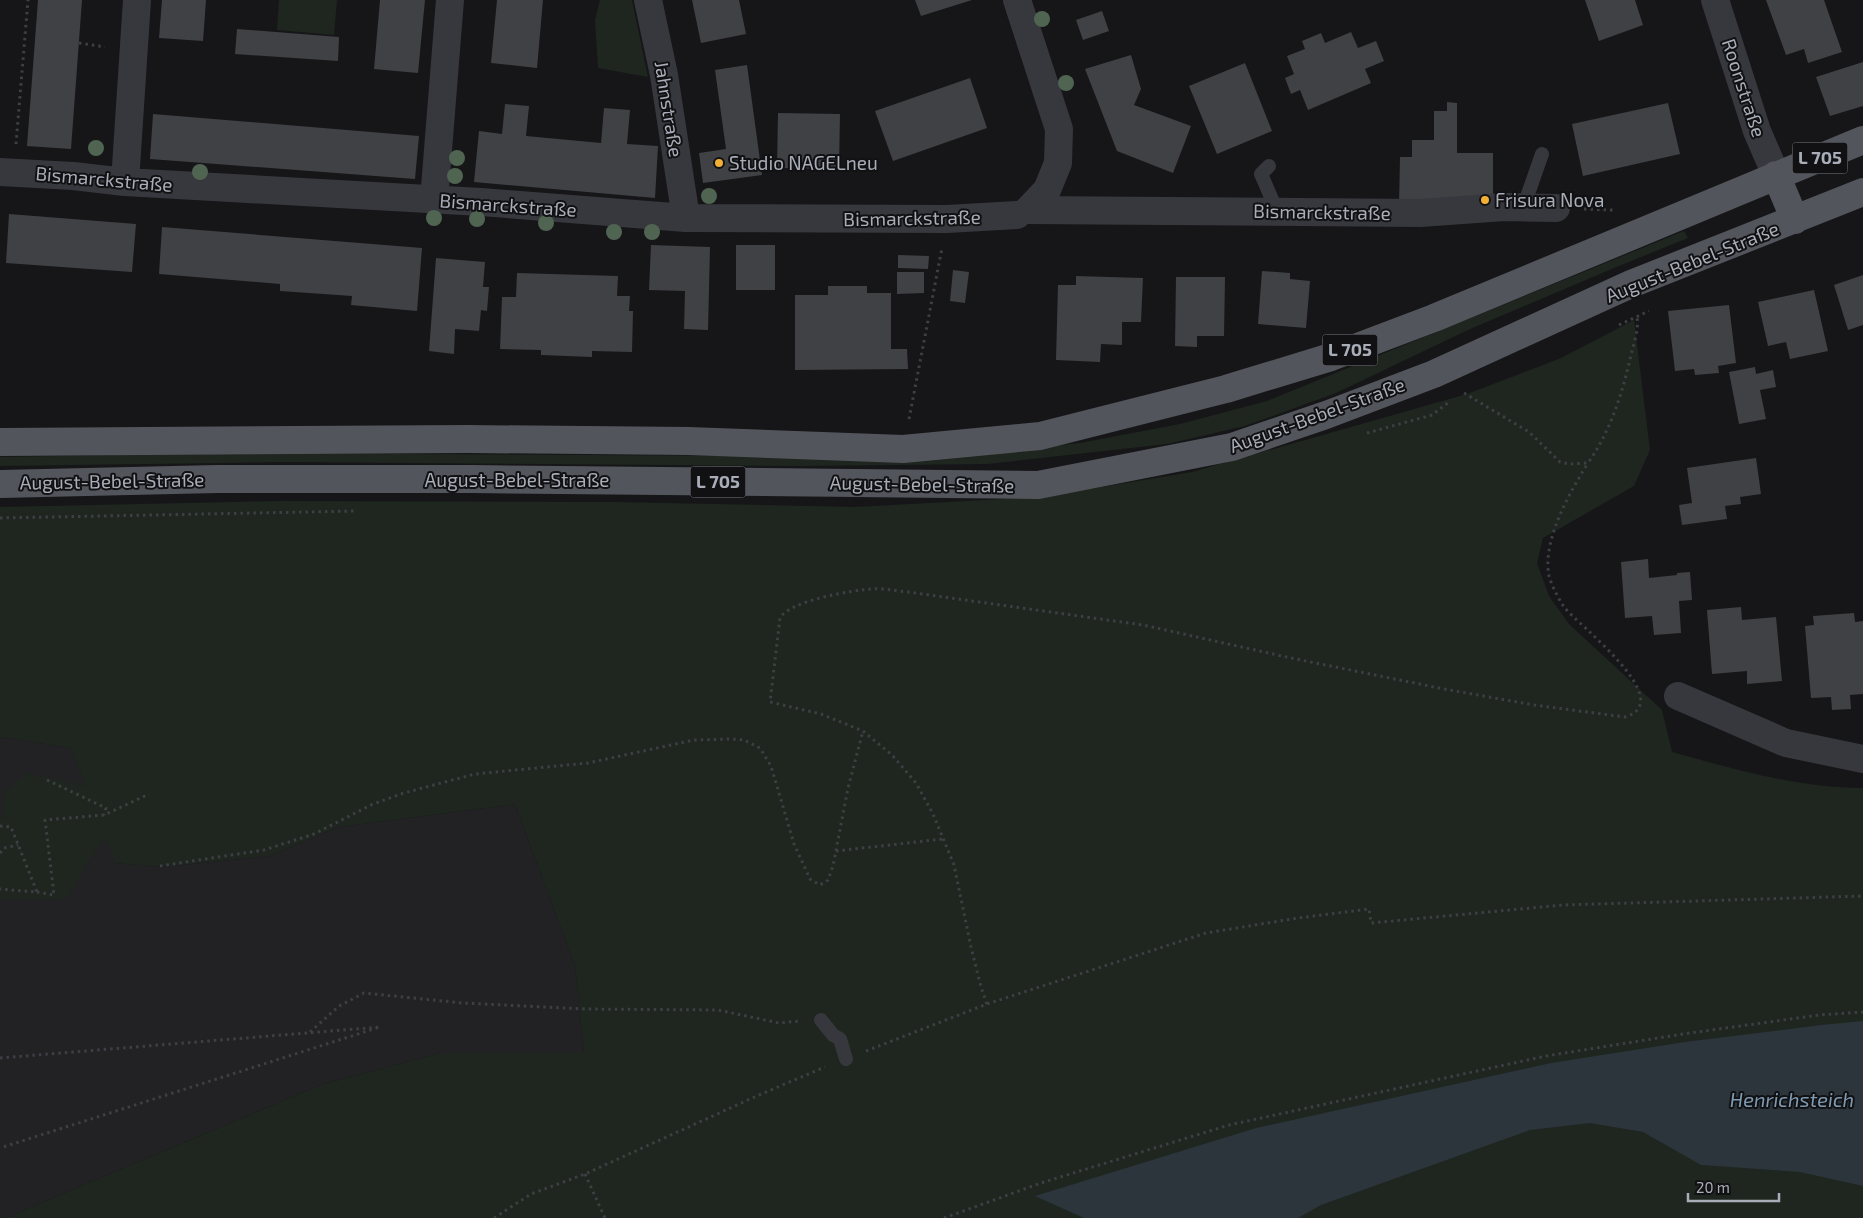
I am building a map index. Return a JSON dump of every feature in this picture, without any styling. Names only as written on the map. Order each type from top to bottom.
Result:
[{"type":"main road","name":"August-Bebel-Straße","points":[[0,442],[116,440],[688,440],[903,449],[1040,436],[1226,389],[1331,357],[1434,318],[1863,140]]},
{"type":"main road","name":"August-Bebel-Straße","points":[[1776,175],[1795,220]]},
{"type":"main road","name":"August-Bebel-Straße","points":[[0,484],[226,479],[472,479],[1038,485],[1232,447],[1326,415],[1434,374],[1631,284],[1863,192]]},
{"type":"street","points":[[125,182],[137,0]]},
{"type":"street","points":[[434,200],[450,0]]},
{"type":"street","name":"Jahnstraße","points":[[648,0],[664,74],[686,218]]},
{"type":"street","points":[[1017,0],[1059,129],[1058,163],[1047,190],[1022,212]]},
{"type":"street","name":"Roonstraße","points":[[1715,0],[1757,131],[1776,175]]},
{"type":"street","name":"Bismarckstraße","points":[[7,172],[73,176],[125,182],[481,202],[686,218],[947,219],[1022,212],[1276,211],[1420,213],[1504,207],[1556,208]]},
{"type":"street","points":[[1678,696],[1786,743],[1863,759]]},
{"type":"lane","points":[[1526,208],[1528,194],[1542,154]]},
{"type":"lane","points":[[1269,166],[1262,174],[1276,211]]},
{"type":"lane","points":[[821,1020],[832,1034],[840,1039],[846,1059]]},
{"type":"path","points":[[7,172],[28,0]]},
{"type":"path","points":[[903,449],[947,219]]},
{"type":"path","points":[[987,1004],[971,947],[954,865],[933,814],[916,783],[892,755],[863,731],[821,714],[770,702],[780,618],[788,609],[840,594],[873,589],[908,592],[1143,625],[1292,658],[1534,706],[1625,717],[1636,713],[1642,701],[1639,690],[1620,664],[1564,606],[1555,592],[1548,563],[1556,526],[1588,462],[1609,428],[1625,382],[1638,320],[1631,284]]},
{"type":"path","points":[[1434,374],[1529,432],[1560,462],[1569,464],[1588,462]]},
{"type":"path","points":[[160,866],[264,850],[314,834],[372,804],[404,793],[475,774],[588,763],[694,740],[731,739],[744,740],[760,748],[771,766],[794,844],[810,879],[820,885],[828,880],[836,851],[848,788],[863,731]]},
{"type":"path","points":[[47,780],[106,808],[104,816]]},
{"type":"path","points":[[0,889],[54,895],[45,820],[104,816],[149,794]]},
{"type":"path","points":[[0,826],[11,827],[36,892]]},
{"type":"path","points":[[836,851],[943,839]]},
{"type":"path","points":[[0,853],[4,848],[18,845]]},
{"type":"path","points":[[494,1218],[531,1194],[585,1174],[759,1095],[846,1059],[987,1004],[1206,933],[1307,916],[1369,909],[1371,923],[1563,905],[1863,896]]},
{"type":"path","points":[[309,1033],[339,1006],[364,993],[462,1003],[566,1008],[718,1010],[780,1023],[821,1020]]},
{"type":"path","points":[[944,1218],[1041,1183],[1230,1125],[1546,1056],[1809,1016],[1863,1012]]},
{"type":"path","points":[[0,1058],[380,1027],[0,1148]]},
{"type":"path","points":[[585,1174],[605,1218]]},
{"type":"shaded area","points":[[279,0],[337,0],[334,35],[277,30]]},
{"type":"shaded area","points":[[600,0],[632,0],[648,77],[598,68],[595,20]]},
{"type":"shaded area","points":[[1684,231],[1688,238],[1468,330],[1336,393],[1245,426],[1167,444],[988,464],[805,466],[285,462],[0,466],[0,457],[231,453],[937,457],[1080,443],[1180,424],[1267,401]]},
{"type":"shaded area","points":[[1634,320],[1650,450],[1634,486],[1543,538],[1537,563],[1549,596],[1569,624],[1662,710],[1672,752],[1743,771],[1790,781],[1814,785],[1863,788],[1863,1218],[5,1218],[323,1084],[441,1053],[584,1053],[575,966],[515,804],[339,827],[270,856],[161,867],[115,863],[105,836],[66,899],[0,899],[0,819],[4,818],[5,794],[26,773],[86,786],[71,748],[0,737],[0,507],[283,501],[615,502],[854,507],[1041,497],[1192,472],[1467,394],[1561,358]]},
{"type":"shaded area","points":[[0,737],[72,748],[116,863],[161,867],[270,856],[339,827],[515,804],[575,966],[584,1053],[441,1053],[323,1084],[5,1218],[0,1218]]},
{"type":"water","name":"Henrichsteich","points":[[1863,1021],[1863,1186],[1800,1172],[1701,1165],[1643,1132],[1590,1123],[1530,1130],[1321,1205],[1298,1218],[1084,1218],[1035,1196],[1256,1128],[1551,1063],[1685,1042]]},
{"type":"building","points":[[38,0],[82,0],[71,149],[27,146]]},
{"type":"building","points":[[162,0],[206,0],[203,41],[159,38]]},
{"type":"building","points":[[380,0],[425,0],[418,73],[374,69]]},
{"type":"building","points":[[497,0],[543,0],[537,68],[491,63]]},
{"type":"building","points":[[692,0],[739,0],[746,34],[701,43]]},
{"type":"building","points":[[915,0],[972,0],[921,16]]},
{"type":"building","points":[[1585,0],[1635,0],[1643,25],[1599,41]]},
{"type":"building","points":[[1766,0],[1824,0],[1842,52],[1808,63],[1804,49],[1786,55]]},
{"type":"building","points":[[1102,11],[1109,31],[1083,40],[1076,20]]},
{"type":"building","points":[[237,29],[339,37],[338,61],[235,54]]},
{"type":"building","points":[[1351,32],[1358,48],[1376,41],[1384,61],[1365,69],[1371,83],[1308,110],[1300,90],[1291,94],[1285,78],[1294,74],[1287,56],[1305,49],[1302,41],[1321,33],[1325,43]]},
{"type":"building","points":[[1131,55],[1141,89],[1134,105],[1191,126],[1173,173],[1117,151],[1085,69]]},
{"type":"building","points":[[1863,62],[1863,106],[1830,116],[1816,77]]},
{"type":"building","points":[[1245,63],[1272,131],[1217,154],[1189,86]]},
{"type":"building","points":[[747,65],[762,175],[703,183],[699,153],[726,149],[715,70]]},
{"type":"building","points":[[970,78],[987,128],[893,161],[875,111]]},
{"type":"building","points":[[1447,102],[1457,103],[1457,153],[1493,153],[1493,206],[1399,206],[1400,157],[1412,157],[1412,140],[1434,140],[1434,111],[1447,111]]},
{"type":"building","points":[[1668,103],[1680,154],[1583,176],[1572,124]]},
{"type":"building","points":[[505,104],[529,106],[526,136],[601,143],[604,108],[630,110],[627,144],[658,146],[655,198],[474,182],[479,131],[502,134]]},
{"type":"building","points":[[778,113],[840,114],[839,169],[777,168]]},
{"type":"building","points":[[153,114],[419,136],[415,179],[150,159]]},
{"type":"building","points":[[9,214],[136,224],[132,272],[6,263]]},
{"type":"building","points":[[162,227],[422,248],[417,311],[351,305],[352,296],[280,291],[280,284],[159,274]]},
{"type":"building","points":[[651,245],[710,247],[708,330],[684,329],[685,291],[649,290]]},
{"type":"building","points":[[736,245],[775,245],[775,290],[736,290]]},
{"type":"building","points":[[898,255],[929,256],[928,269],[898,268]]},
{"type":"building","points":[[436,258],[485,262],[483,287],[489,287],[487,311],[481,310],[479,331],[455,329],[454,354],[429,351]]},
{"type":"building","points":[[953,270],[969,272],[965,303],[950,301]]},
{"type":"building","points":[[1262,271],[1290,273],[1290,279],[1310,281],[1306,328],[1258,324]]},
{"type":"building","points":[[897,272],[924,272],[924,293],[897,294]]},
{"type":"building","points":[[517,273],[618,276],[617,296],[630,296],[629,311],[633,311],[632,352],[592,351],[592,357],[541,355],[541,350],[500,349],[502,297],[516,297]]},
{"type":"building","points":[[1863,275],[1863,325],[1848,330],[1834,285]]},
{"type":"building","points":[[1076,276],[1143,278],[1141,322],[1122,322],[1122,345],[1101,344],[1100,362],[1056,360],[1058,285],[1076,285]]},
{"type":"building","points":[[1176,277],[1225,277],[1224,336],[1197,336],[1197,347],[1175,346]]},
{"type":"building","points":[[828,286],[867,286],[867,293],[891,293],[891,349],[907,349],[908,369],[795,370],[795,295],[828,295]]},
{"type":"building","points":[[1814,290],[1828,351],[1790,359],[1786,342],[1768,346],[1758,302]]},
{"type":"building","points":[[1729,305],[1736,363],[1718,366],[1719,373],[1695,375],[1694,369],[1675,371],[1668,311]]},
{"type":"building","points":[[1755,367],[1756,374],[1773,370],[1776,387],[1760,390],[1766,419],[1739,424],[1729,372]]},
{"type":"building","points":[[1756,458],[1761,494],[1740,497],[1741,504],[1725,506],[1727,519],[1682,525],[1679,505],[1692,503],[1687,468]]},
{"type":"building","points":[[1648,559],[1649,578],[1690,572],[1692,600],[1679,601],[1681,633],[1654,635],[1652,616],[1625,618],[1621,562]]},
{"type":"building","points":[[1741,607],[1742,620],[1776,617],[1782,681],[1747,684],[1747,671],[1712,674],[1707,610]]},
{"type":"building","points":[[1854,613],[1855,622],[1863,621],[1863,694],[1850,695],[1851,709],[1832,710],[1831,697],[1811,698],[1805,626],[1814,625],[1813,616]]},
{"type":"place","name":"Studio NAGELneu","points":[[719,163]]},
{"type":"place","name":"Frisura Nova","points":[[1485,200]]}]
